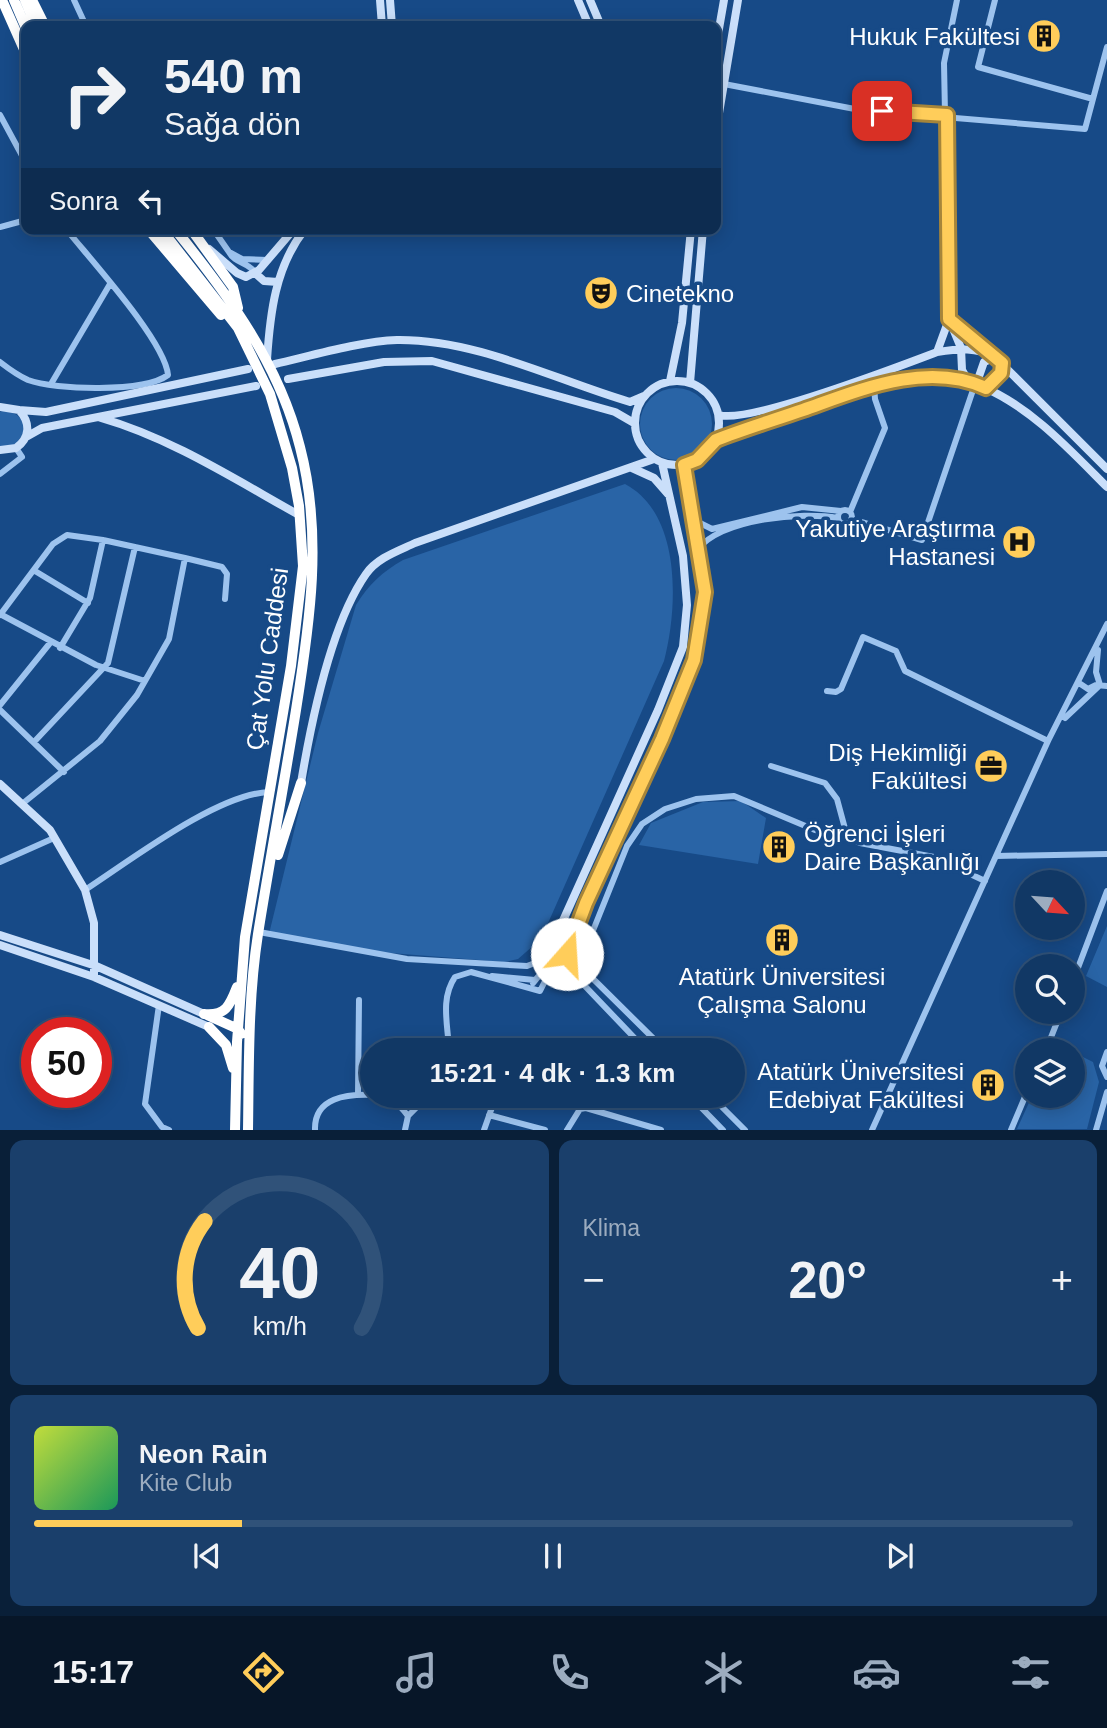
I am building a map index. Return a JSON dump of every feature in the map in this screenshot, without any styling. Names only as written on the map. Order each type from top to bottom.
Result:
[{"type":"highway","points":[[2,0],[21,43]]},
{"type":"highway","points":[[14,0],[23,21]]},
{"type":"highway","points":[[25,0],[34,21]]},
{"type":"highway","points":[[32,0],[42,21]]},
{"type":"highway","points":[[153,235],[204,299],[242,337]]},
{"type":"highway","name":"Çat Yolu Caddesi","points":[[166,235],[242,337],[270,394],[292,468],[303,566],[245,937],[238,1029],[235,1129]]},
{"type":"highway","name":"Çat Yolu Caddesi","points":[[180,235],[240,314],[271,362],[300,447],[310,500],[314,558],[308,634],[259,932],[249,1045],[248,1129]]},
{"type":"highway","points":[[196,235],[233,287],[240,314]]},
{"type":"highway","points":[[268,884],[301,783]]},
{"type":"highway","points":[[204,1014],[221,1014],[231,1005],[242,976]]},
{"type":"highway","points":[[204,1014],[238,1029],[249,1045]]},
{"type":"highway","points":[[209,1027],[226,1045],[236,1074]]},
{"type":"main road","points":[[380,0],[382,21]]},
{"type":"main road","points":[[390,0],[392,21]]},
{"type":"main road","points":[[578,0],[587,21]]},
{"type":"main road","points":[[590,0],[599,21]]},
{"type":"main road","points":[[720,21],[724,0]]},
{"type":"main road","points":[[721,71],[738,0]]},
{"type":"main road","points":[[203,244],[237,274],[246,277],[256,273],[289,235]]},
{"type":"main road","points":[[302,235],[279,278],[271,309],[271,362],[395,340],[441,344],[482,354],[630,402],[670,381],[690,383],[712,399],[719,415],[716,440]]},
{"type":"main road","points":[[670,381],[682,323],[690,235]]},
{"type":"main road","points":[[690,383],[702,235]]},
{"type":"main road","points":[[268,260],[279,268],[279,278]]},
{"type":"main road","points":[[256,273],[264,281],[279,278]]},
{"type":"main road","points":[[949,319],[961,348],[962,370],[973,385]]},
{"type":"main road","points":[[949,319],[973,336],[982,350],[998,360],[1107,469]]},
{"type":"main road","points":[[937,352],[949,319]]},
{"type":"main road","points":[[719,415],[729,418],[791,403],[937,352],[961,348],[982,350]]},
{"type":"main road","points":[[973,385],[984,362],[998,360]]},
{"type":"main road","points":[[986,388],[997,381],[998,360]]},
{"type":"main road","points":[[288,379],[384,362],[432,361],[615,412],[634,423]]},
{"type":"main road","points":[[2,404],[19,410],[46,412],[247,369]]},
{"type":"main road","points":[[301,783],[337,633],[366,573],[386,556],[415,543],[632,468],[658,461],[684,465],[697,460],[716,440],[874,385],[908,378],[986,388],[1039,422],[1107,487]]},
{"type":"main road","points":[[0,450],[16,448],[26,437],[42,428],[256,386]]},
{"type":"main road","points":[[644,396],[634,423],[640,445],[658,461],[683,556],[687,606],[683,647],[653,723],[547,951],[554,961],[567,951],[662,739],[694,660],[705,592],[684,465]]},
{"type":"main road","points":[[19,410],[27,422],[26,437]]},
{"type":"main road","points":[[97,416],[160,441],[299,515]]},
{"type":"main road","points":[[632,468],[654,478],[669,495]]},
{"type":"main road","points":[[1,789],[44,822],[85,890],[94,923],[94,977]]},
{"type":"main road","points":[[0,935],[96,966],[204,1014]]},
{"type":"main road","points":[[552,945],[561,944],[567,951]]},
{"type":"main road","points":[[0,945],[94,977],[209,1027]]},
{"type":"street","points":[[74,0],[84,21]]},
{"type":"street","points":[[949,319],[944,63],[957,0]]},
{"type":"street","points":[[995,0],[978,67],[1093,99]]},
{"type":"street","points":[[721,85],[860,110],[947,115],[1085,129],[1107,47]]},
{"type":"street","points":[[0,115],[21,154]]},
{"type":"street","points":[[0,227],[21,221]]},
{"type":"street","points":[[0,362],[30,381],[51,384],[111,387],[147,383],[168,375],[167,367],[152,340],[71,235]]},
{"type":"street","points":[[217,235],[237,262],[253,268],[256,273]]},
{"type":"street","points":[[229,252],[242,259],[268,260]]},
{"type":"street","points":[[51,384],[110,284]]},
{"type":"street","points":[[694,520],[712,529],[802,507],[827,507],[840,515],[843,523],[851,516],[884,428],[874,385]]},
{"type":"street","points":[[698,549],[721,531],[791,515],[851,516],[922,540],[973,385]]},
{"type":"street","points":[[0,474],[22,457],[16,448]]},
{"type":"street","points":[[145,681],[104,668],[50,643],[0,615],[62,537],[103,540],[222,567],[227,574],[225,599]]},
{"type":"street","points":[[61,648],[88,603],[103,540]]},
{"type":"street","points":[[34,742],[109,660],[135,547]]},
{"type":"street","points":[[22,804],[100,741],[145,681],[169,639],[185,558]]},
{"type":"street","points":[[35,570],[88,603]]},
{"type":"street","points":[[872,1129],[1048,741],[1060,723],[1107,624]]},
{"type":"street","points":[[827,691],[836,692],[841,689],[863,638],[896,651],[905,671],[1048,741]]},
{"type":"street","points":[[0,705],[50,643]]},
{"type":"street","points":[[1098,645],[1096,666],[1101,685]]},
{"type":"street","points":[[1080,681],[1090,678],[1101,685]]},
{"type":"street","points":[[1060,723],[1101,685]]},
{"type":"street","points":[[0,710],[64,772]]},
{"type":"street","points":[[771,766],[825,783],[836,799],[847,836]]},
{"type":"street","points":[[85,890],[209,813],[244,796],[269,792]]},
{"type":"street","points":[[580,963],[627,846],[642,824],[665,809],[696,799],[734,796],[815,830],[847,836],[860,843],[934,856],[985,881]]},
{"type":"street","points":[[0,862],[54,838]]},
{"type":"street","points":[[996,856],[1107,854]]},
{"type":"street","points":[[1083,954],[1107,891]]},
{"type":"street","points":[[259,932],[407,959],[527,966],[554,961]]},
{"type":"street","points":[[567,951],[653,1038]]},
{"type":"street","points":[[530,988],[554,961]]},
{"type":"street","points":[[450,1038],[446,1006],[452,982],[466,972],[540,991],[554,961]]},
{"type":"street","points":[[554,961],[634,1038]]},
{"type":"street","points":[[488,976],[498,974],[535,980]]},
{"type":"street","points":[[315,1129],[315,1118],[326,1103],[341,1096],[358,1095],[359,1000]]},
{"type":"street","points":[[159,1004],[145,1104],[162,1127],[169,1129]]},
{"type":"street","points":[[624,1028],[633,1018]]},
{"type":"street","points":[[1107,1052],[1102,1066],[1107,1077]]},
{"type":"street","points":[[1096,1129],[1107,1092]]},
{"type":"street","points":[[402,1108],[408,1116]]},
{"type":"street","points":[[405,1129],[408,1116],[416,1108]]},
{"type":"street","points":[[484,1129],[492,1108]]},
{"type":"street","points":[[567,1129],[580,1109],[586,1108],[661,1129]]},
{"type":"street","points":[[702,1108],[723,1129]]},
{"type":"street","points":[[722,1108],[745,1129]]},
{"type":"street","points":[[1011,1129],[1020,1108]]},
{"type":"street","points":[[489,1115],[545,1129]]},
{"type":"shaded area","points":[[676,388],[696,394],[706,404],[712,424],[706,444],[696,454],[676,460],[656,454],[646,444],[640,424],[646,404],[656,394]]},
{"type":"shaded area","points":[[0,412],[16,415],[23,423],[25,432],[14,446],[0,446]]},
{"type":"shaded area","points":[[625,484],[644,498],[657,517],[666,539],[673,590],[669,639],[664,661],[541,939],[518,959],[504,962],[378,952],[269,934],[318,733],[356,605],[366,591],[382,574],[403,560]]},
{"type":"shaded area","points":[[741,801],[766,818],[758,864],[639,845],[651,823],[703,802]]},
{"type":"shaded area","points":[[1107,926],[1107,987],[1086,976]]},
{"type":"shaded area","points":[[1085,1058],[1093,1062],[1099,1082],[1087,1129],[1017,1129],[1027,1108],[1085,1108]]},
{"type":"place","name":"Hukuk Fakültesi","points":[[1044,36]]},
{"type":"place","name":"Cinetekno","points":[[601,293]]},
{"type":"place","name":"Yakutiye Araştırma Hastanesi","points":[[1019,542]]},
{"type":"place","name":"Diş Hekimliği Fakültesi","points":[[991,766]]},
{"type":"place","name":"Öğrenci İşleri Daire Başkanlığı","points":[[779,847]]},
{"type":"place","name":"Atatürk Üniversitesi Çalışma Salonu","points":[[782,940]]},
{"type":"place","name":"Atatürk Üniversitesi Edebiyat Fakültesi","points":[[988,1085]]},
{"type":"route","points":[[567,954],[566,950],[586,903],[662,739],[694,660],[705,592],[684,465],[708,452],[716,440],[877,384],[908,378],[932,378],[969,382],[986,388],[997,381],[1001,373],[1002,363],[982,350],[973,336],[949,319],[947,115],[882,111]]}]
